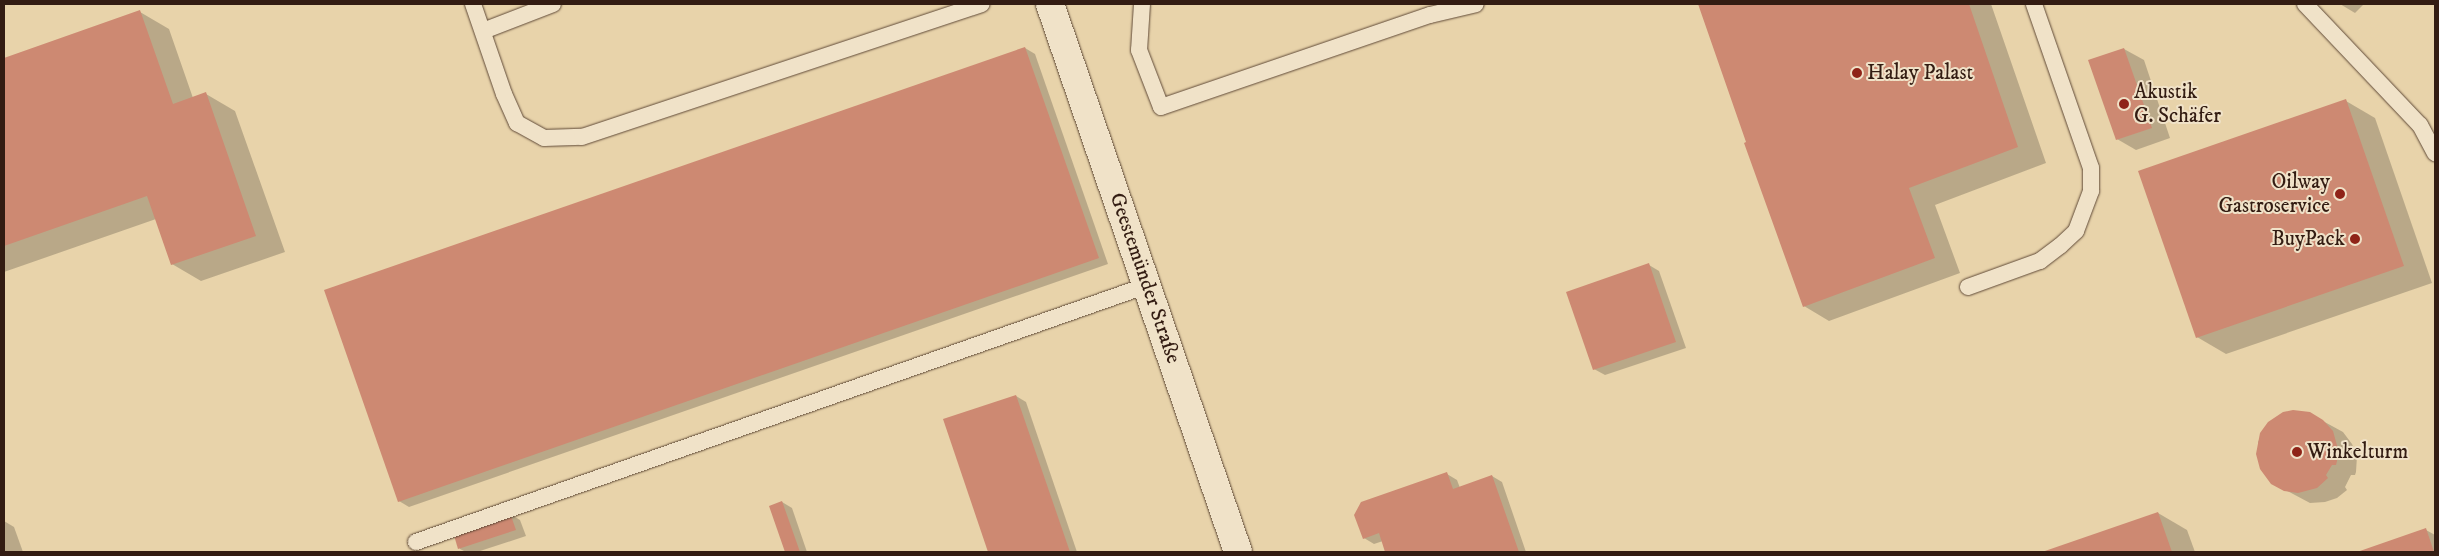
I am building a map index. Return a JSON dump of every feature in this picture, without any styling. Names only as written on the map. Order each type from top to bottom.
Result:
[{"type":"street","name":"Geestemünder Straße","points":[[1050,4],[1148,285],[1238,552]]},
{"type":"lane","points":[[473,4],[517,123],[544,138],[582,137],[981,4]]},
{"type":"lane","points":[[483,31],[553,4]]},
{"type":"lane","points":[[1142,4],[1139,50],[1161,107],[1430,15],[1476,4]]},
{"type":"lane","points":[[1968,287],[2040,261],[2060,246],[2076,230],[2091,191],[2091,168],[2034,4]]},
{"type":"lane","points":[[2305,4],[2420,125],[2435,154]]},
{"type":"lane","points":[[416,542],[1148,285]]},
{"type":"building","name":"Halay Palast","points":[[1698,4],[1969,4],[2018,147],[1909,188],[1935,258],[1803,307],[1744,143],[1746,142]]},
{"type":"building","points":[[140,10],[173,104],[206,92],[256,236],[171,265],[147,196],[4,246],[4,58]]},
{"type":"building","points":[[1025,47],[1099,258],[398,502],[324,290]]},
{"type":"building","points":[[2124,48],[2152,128],[2116,140],[2088,60]]},
{"type":"building","points":[[2346,99],[2404,266],[2196,338],[2138,171]]},
{"type":"building","points":[[1649,263],[1676,342],[1593,370],[1566,292]]},
{"type":"building","points":[[1016,395],[1070,552],[988,552],[943,419]]},
{"type":"building","name":"Winkelturm","points":[[2293,410],[2310,412],[2323,420],[2333,431],[2338,449],[2336,465],[2332,465],[2326,475],[2328,478],[2317,488],[2298,493],[2284,491],[2271,484],[2260,469],[2256,454],[2260,433],[2268,422],[2283,412]]},
{"type":"building","points":[[1447,472],[1453,489],[1492,475],[1519,552],[1385,552],[1379,533],[1363,539],[1354,515],[1361,502]]},
{"type":"building","points":[[782,501],[800,552],[785,552],[769,506]]},
{"type":"building","points":[[2158,512],[2172,552],[2042,552]]},
{"type":"building","points":[[510,513],[516,530],[458,549],[453,532]]},
{"type":"building","points":[[2426,528],[2434,552],[2357,552]]},
{"type":"place","name":"Halay Palast","points":[[1857,73]]},
{"type":"place","name":"Akustik G. Schäfer","points":[[2124,104]]},
{"type":"place","name":"Oilway Gastroservice","points":[[2340,194]]},
{"type":"place","name":"BuyPack","points":[[2355,239]]},
{"type":"place","name":"Winkelturm","points":[[2297,452]]}]
